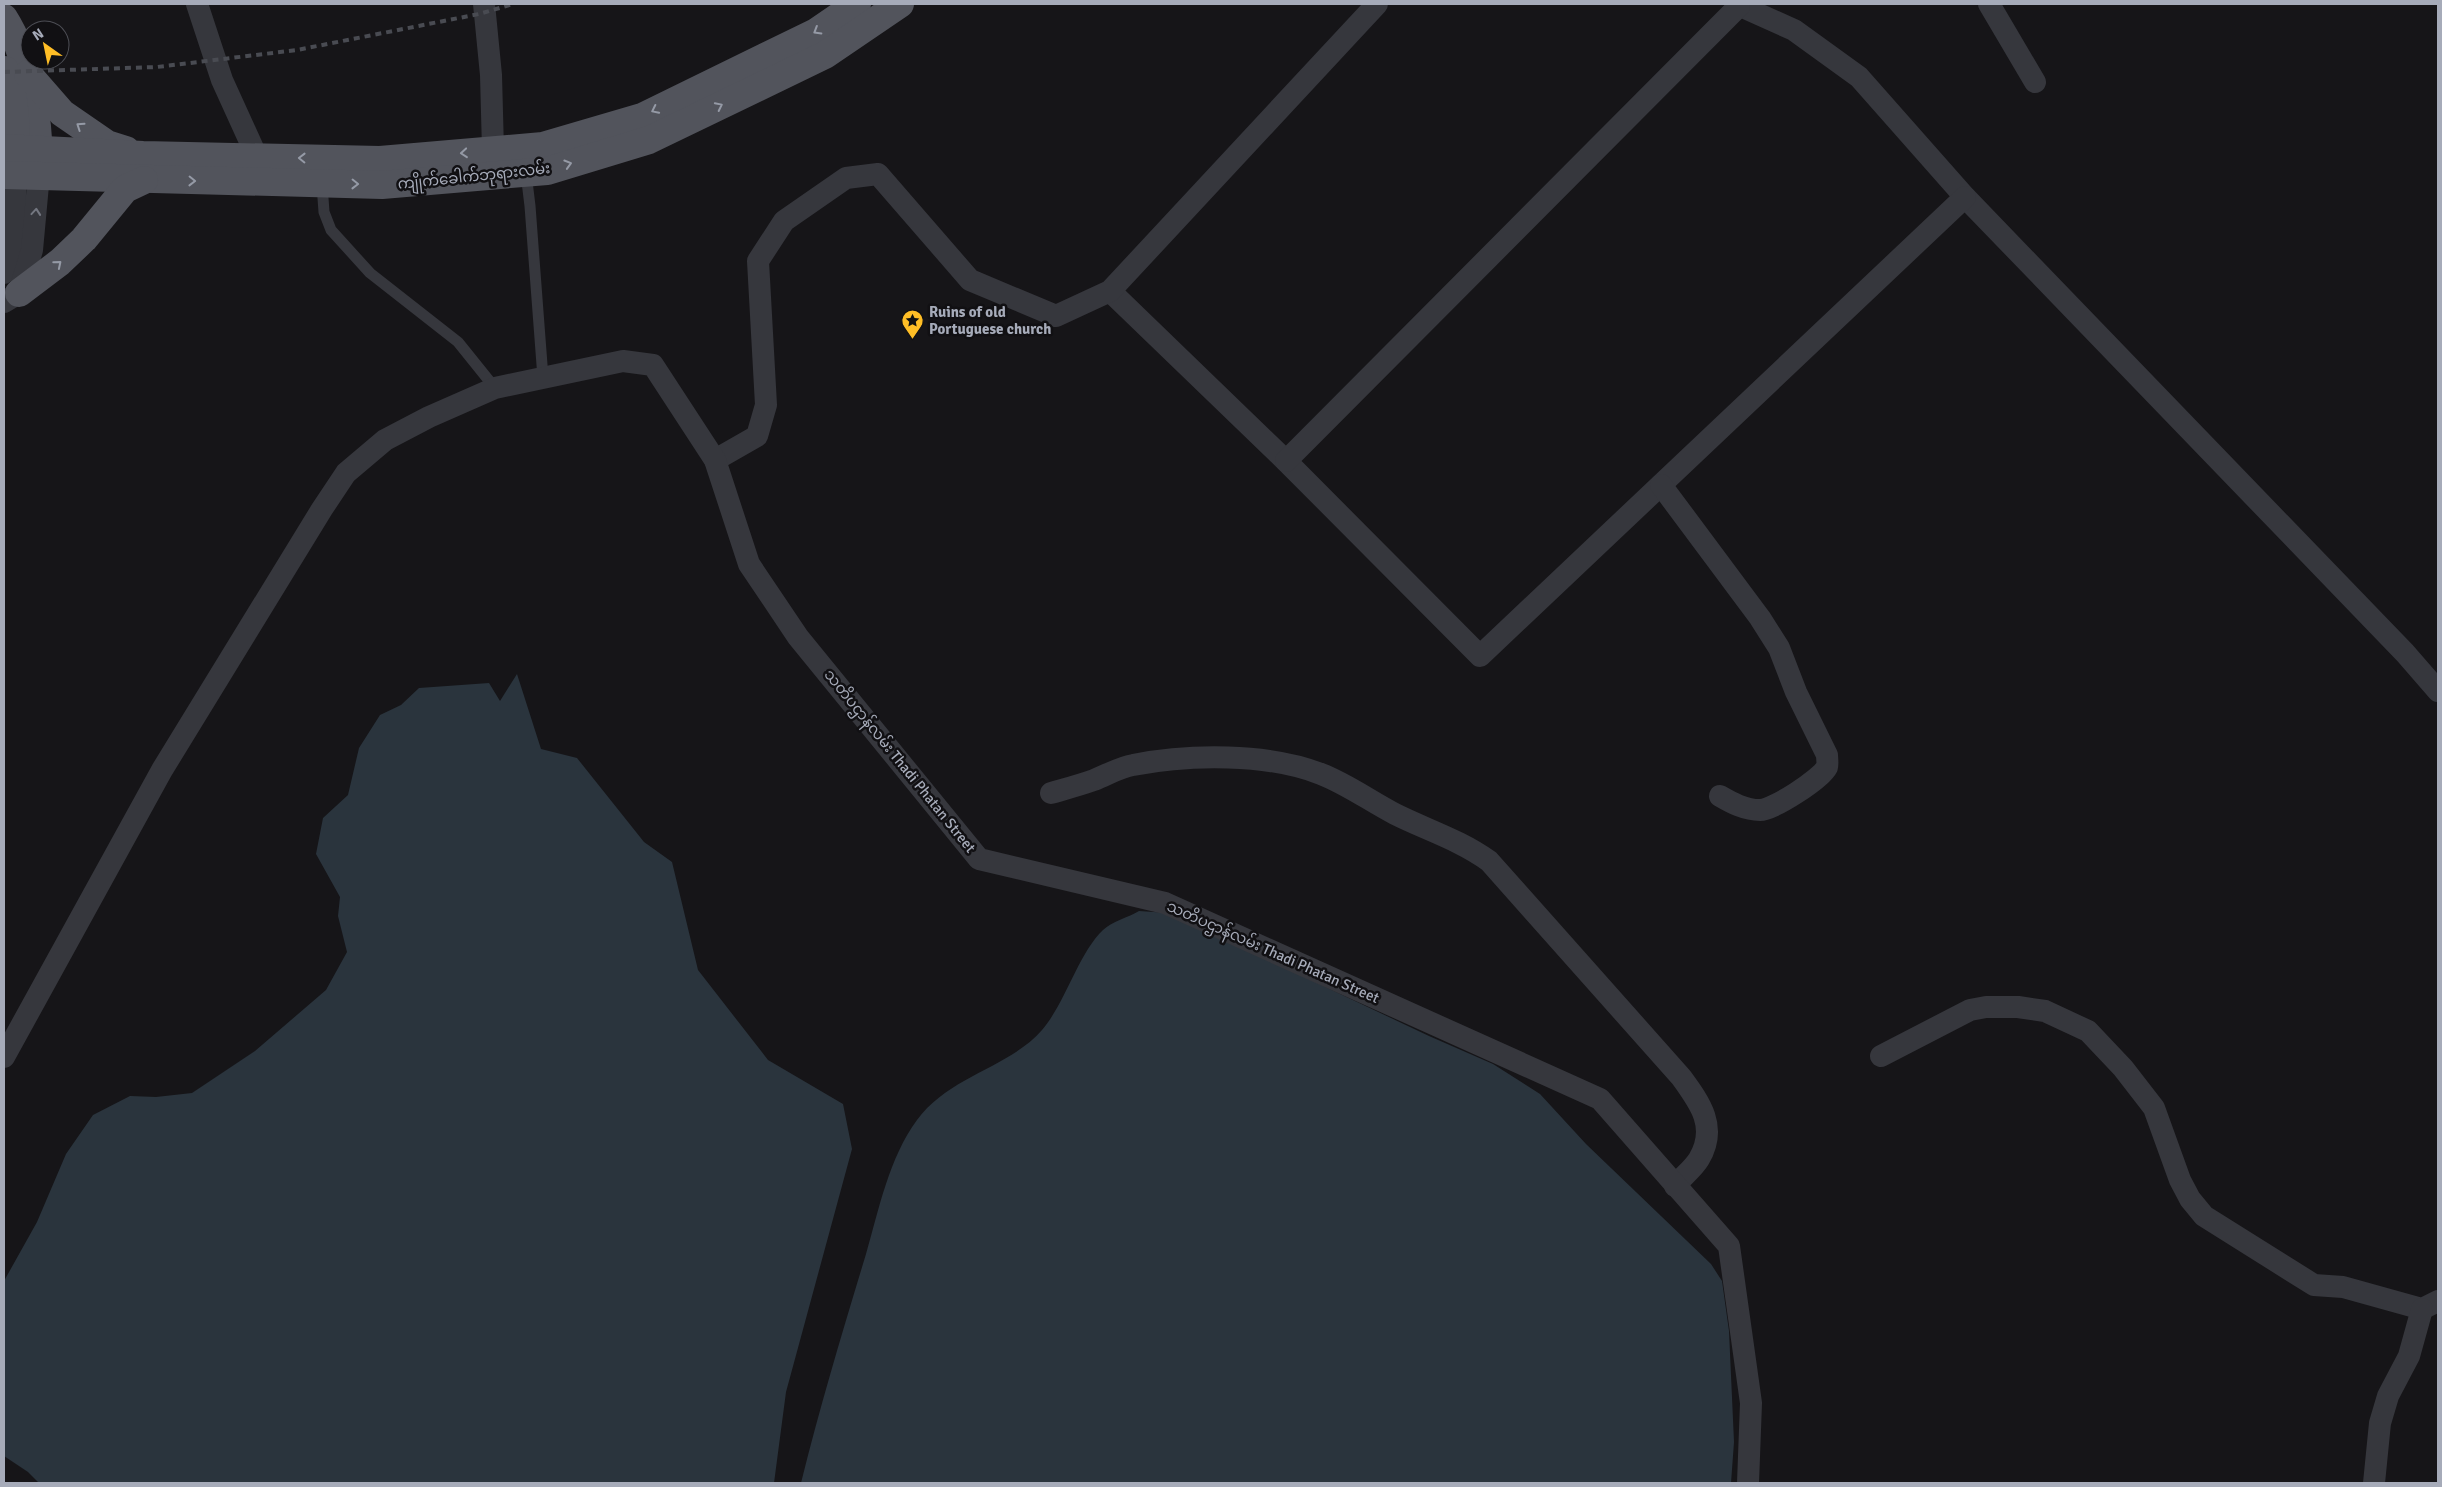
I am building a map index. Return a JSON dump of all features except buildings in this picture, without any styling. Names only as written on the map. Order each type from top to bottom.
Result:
[{"type":"main road","name":"ကျိုက်ခေါက်ဘုရားလမ်း","points":[[142,167],[257,157],[380,160],[543,146],[642,117],[816,32],[857,4]]},
{"type":"main road","name":"ကျိုက်ခေါက်ဘုရားလမ်း","points":[[19,161],[142,167],[322,184],[382,185],[547,171],[649,140],[825,55],[900,4]]},
{"type":"main road","points":[[4,18],[13,32],[19,161]]},
{"type":"main road","points":[[9,289],[60,262],[84,239],[142,167],[62,113],[15,68]]},
{"type":"street","points":[[197,4],[222,80],[257,157]]},
{"type":"street","points":[[484,4],[491,75],[493,150]]},
{"type":"street","points":[[715,460],[757,436],[766,405],[758,261],[784,221],[846,178],[878,174],[970,280],[1056,316],[1110,291],[1377,4]]},
{"type":"street","points":[[1286,461],[1738,4],[1794,30],[1859,76],[1965,197],[2404,652],[2438,691]]},
{"type":"street","points":[[1989,4],[2035,82]]},
{"type":"street","points":[[9,289],[32,250],[19,161]]},
{"type":"street","points":[[1110,291],[1286,461],[1480,656],[1965,197]]},
{"type":"street","name":"သတိပဌာန်လမ်း Thadi Phatan Street","points":[[4,1057],[162,770],[322,509],[346,474],[385,440],[429,417],[495,388],[623,361],[652,365],[715,460],[749,564],[798,637],[979,859],[1165,903],[1600,1100],[1729,1246],[1751,1403],[1748,1483]]},
{"type":"street","points":[[1661,485],[1760,618],[1774,640],[1827,755],[1827,766],[1816,778],[1778,804],[1761,810],[1742,807],[1720,796]]},
{"type":"street","points":[[1051,793],[1092,781],[1132,765],[1195,758],[1237,758],[1297,767],[1320,773],[1406,820],[1461,843],[1478,853],[1490,861],[1682,1077],[1702,1105],[1707,1122],[1705,1144],[1699,1160],[1675,1186]]},
{"type":"street","points":[[1881,1056],[1970,1010],[1986,1006],[2018,1006],[2045,1011],[2088,1031],[2136,1084],[2154,1108],[2172,1161],[2190,1199],[2204,1216],[2314,1285],[2343,1287],[2430,1305],[2409,1356],[2388,1396],[2380,1423],[2374,1483]]},
{"type":"lane","points":[[526,172],[543,378]]},
{"type":"lane","points":[[322,184],[324,212],[331,230],[370,273],[458,342],[495,388]]},
{"type":"shaded area","points":[[517,674],[541,749],[577,758],[644,842],[672,862],[698,970],[768,1060],[843,1104],[852,1149],[786,1392],[774,1483],[39,1483],[28,1472],[4,1456],[4,1281],[37,1222],[66,1154],[93,1115],[130,1096],[156,1097],[192,1093],[255,1051],[326,990],[347,952],[338,916],[340,897],[316,854],[323,818],[348,795],[359,748],[380,715],[401,705],[419,688],[489,683],[500,701]]},
{"type":"shaded area","points":[[1139,911],[1169,913],[1429,1036],[1493,1064],[1540,1094],[1586,1144],[1711,1264],[1722,1281],[1729,1331],[1734,1442],[1731,1483],[801,1483],[880,1202],[892,1167],[907,1135],[930,1105],[946,1092],[1029,1043],[1050,1019],[1094,940],[1106,927]]},
{"type":"railway","points":[[4,72],[157,67],[297,50],[479,14],[513,4]]},
{"type":"place","name":"Ruins of old Portuguese church","points":[[913,340]]}]
